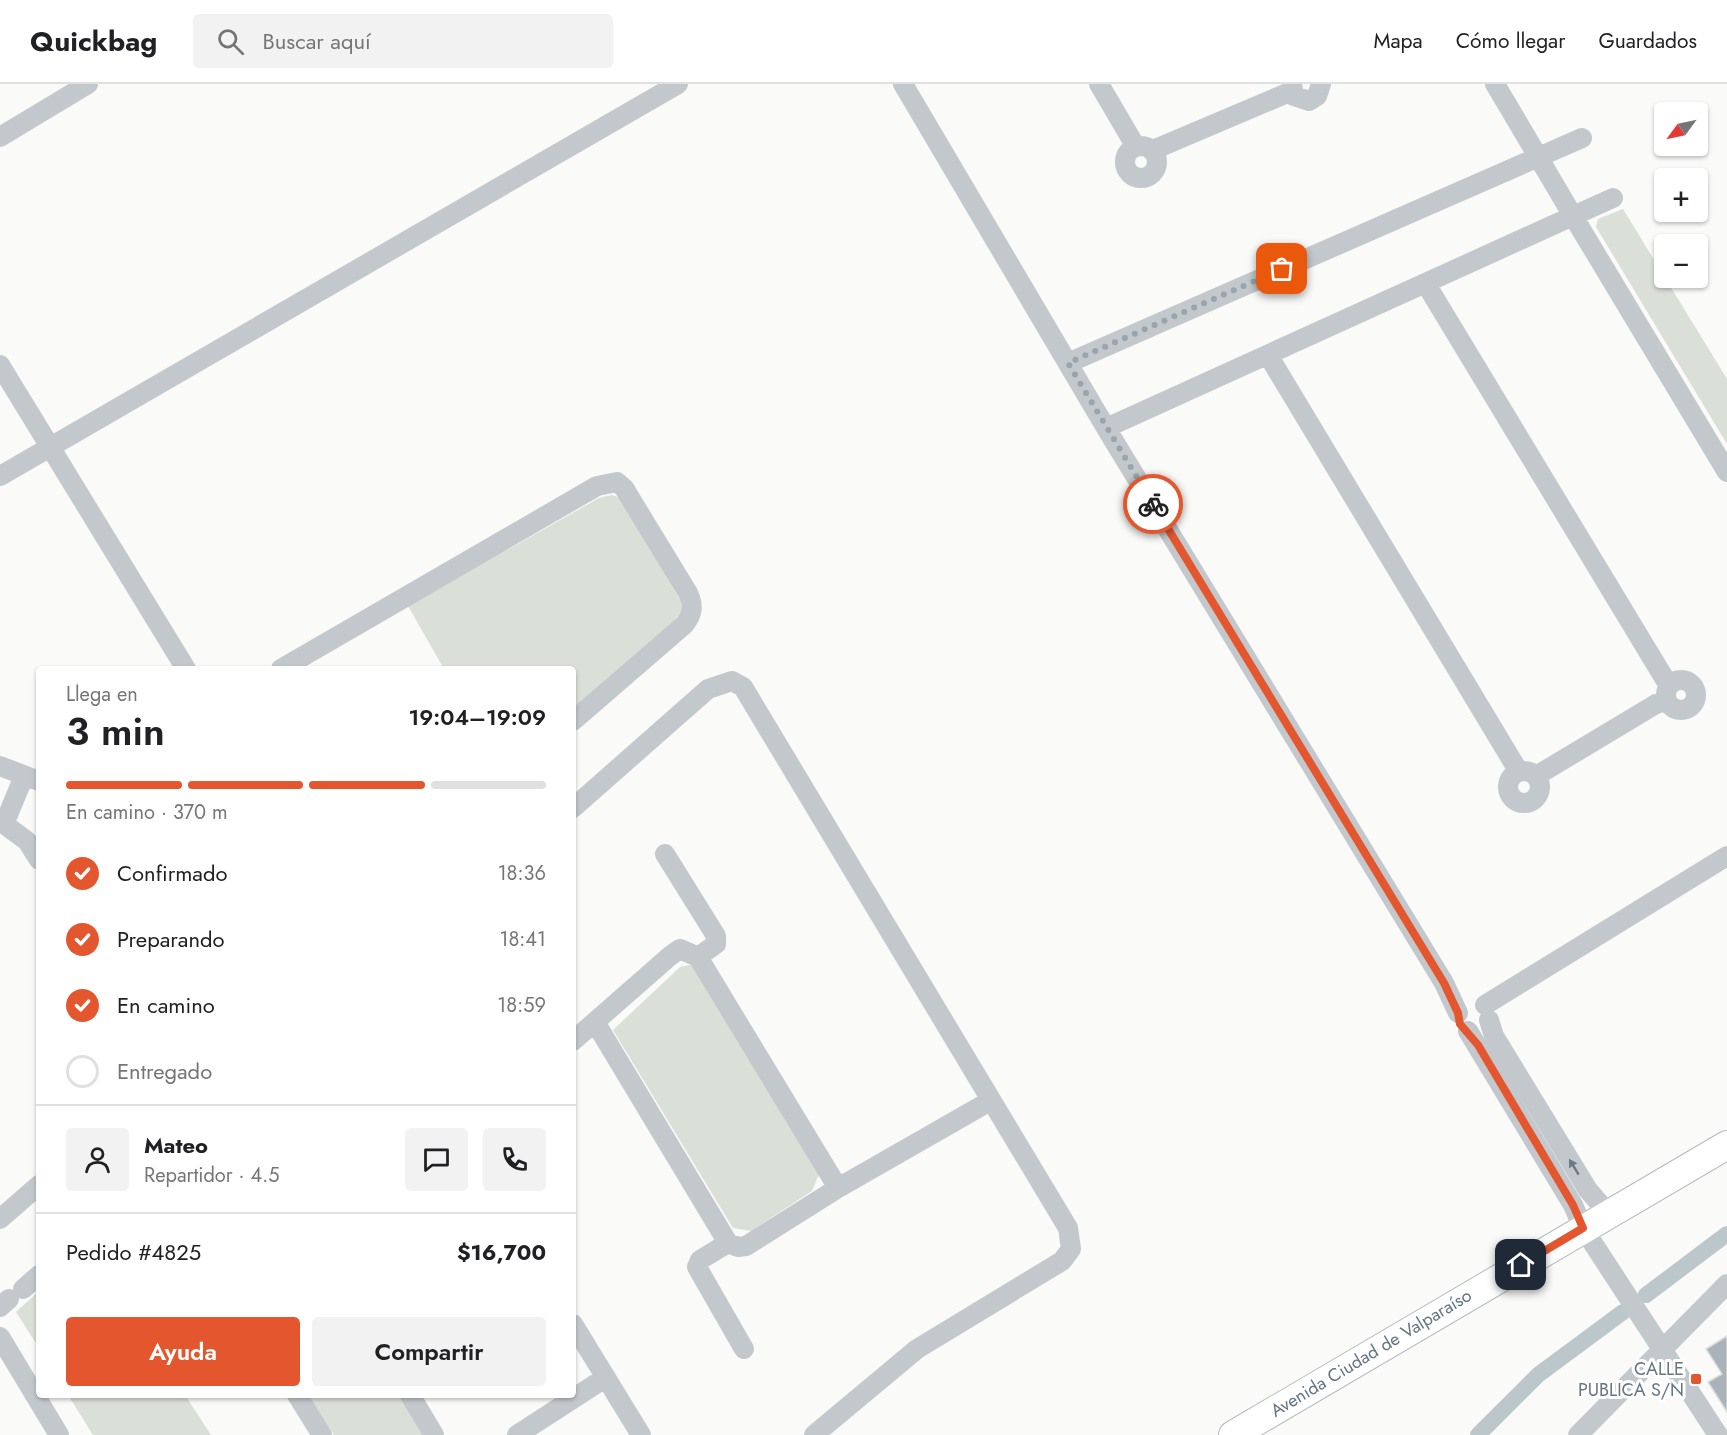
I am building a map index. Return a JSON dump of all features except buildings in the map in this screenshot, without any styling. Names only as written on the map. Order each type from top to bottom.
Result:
[{"type":"main road","name":"Avenida Ciudad de Valparaíso","points":[[1233,1435],[1727,1145]]},
{"type":"street","points":[[0,137],[88,84]]},
{"type":"street","points":[[0,476],[678,84]]},
{"type":"street","points":[[903,84],[1106,428],[1444,983],[1476,1010],[1588,1190],[1608,1214]]},
{"type":"street","points":[[1099,84],[1144,149],[1292,88],[1299,99],[1309,101],[1317,96],[1321,84]]},
{"type":"street","points":[[1495,84],[1727,472]]},
{"type":"street","points":[[1068,363],[1582,138]]},
{"type":"street","points":[[1106,428],[1612,198]]},
{"type":"street","points":[[1268,355],[1527,774],[1656,704],[1668,693],[1426,284]]},
{"type":"street","points":[[0,365],[184,666]]},
{"type":"street","points":[[286,666],[597,486],[617,482],[624,489],[688,593],[693,604],[691,616],[684,625],[576,718]]},
{"type":"street","points":[[576,805],[708,690],[732,681],[743,687],[1068,1228],[1071,1249],[1062,1261],[917,1349],[814,1435]]},
{"type":"street","points":[[0,766],[31,778],[2,821],[27,841],[36,855]]},
{"type":"street","points":[[664,854],[716,936],[716,944],[698,957]]},
{"type":"street","points":[[1718,1435],[1583,1228],[1573,1205],[1468,1031],[1460,1024],[1476,1010],[1727,856]]},
{"type":"street","points":[[576,1038],[680,949],[698,957],[838,1188]]},
{"type":"street","points":[[595,1022],[728,1243],[738,1247],[746,1245],[838,1188],[990,1101]]},
{"type":"street","points":[[0,1200],[36,1187]]},
{"type":"street","points":[[0,1219],[36,1188]]},
{"type":"street","points":[[728,1243],[700,1260],[697,1267],[744,1349]]},
{"type":"street","points":[[11,1299],[36,1278]]},
{"type":"street","points":[[1578,1435],[1727,1284]]},
{"type":"street","points":[[576,1329],[641,1435]]},
{"type":"street","points":[[0,1337],[36,1397]]},
{"type":"street","points":[[576,1397],[605,1378]]},
{"type":"street","points":[[37,1398],[59,1435]]},
{"type":"street","points":[[299,1398],[322,1435]]},
{"type":"street","points":[[412,1398],[434,1435]]},
{"type":"street","points":[[517,1435],[574,1398]]},
{"type":"shaded area","points":[[1623,209],[1654,260],[1654,288],[1671,288],[1727,379],[1727,444],[1596,227],[1598,219]]},
{"type":"shaded area","points":[[612,495],[621,498],[681,602],[682,610],[675,620],[576,706],[576,666],[442,666],[408,606],[599,498]]},
{"type":"shaded area","points":[[694,964],[820,1172],[812,1191],[751,1231],[733,1228],[613,1030],[680,967]]},
{"type":"shaded area","points":[[36,1294],[36,1343],[16,1312]]},
{"type":"shaded area","points":[[70,1398],[187,1398],[211,1435],[93,1435]]},
{"type":"shaded area","points":[[310,1398],[403,1398],[426,1435],[334,1435]]},
{"type":"waterway","points":[[1646,1295],[1727,1234]]},
{"type":"waterway","points":[[1478,1435],[1538,1375],[1623,1312]]},
{"type":"way so far","points":[[1153,504],[1068,363],[1282,269]]},
{"type":"place","name":"CALLE PUBLICA S/N","points":[[1696,1379]]},
{"type":"route","points":[[1153,504],[1444,983],[1458,1013],[1460,1024],[1478,1045],[1573,1205],[1583,1228],[1521,1265]]}]
